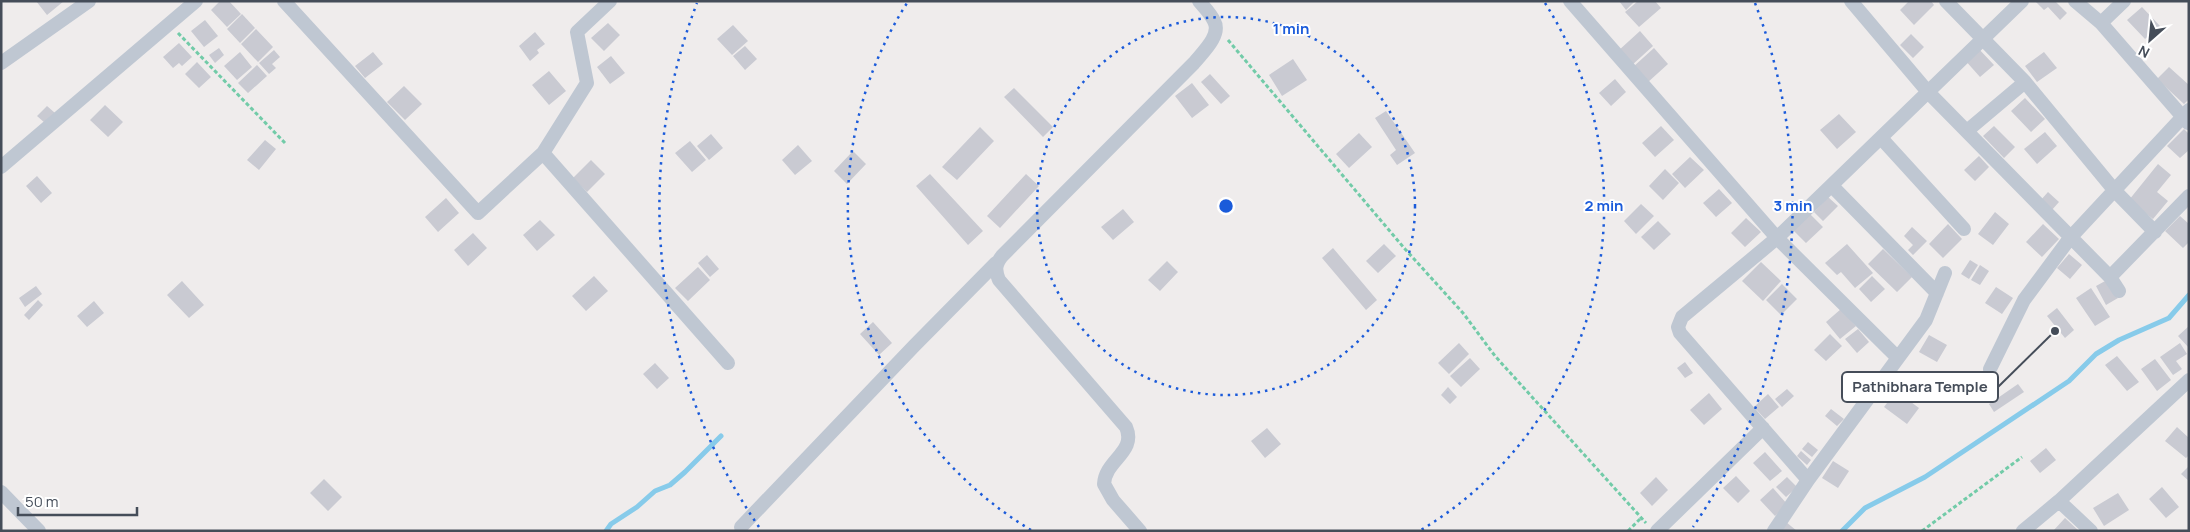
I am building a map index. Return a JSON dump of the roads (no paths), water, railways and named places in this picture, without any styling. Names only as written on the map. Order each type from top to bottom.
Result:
[{"type":"street","points":[[1,63],[89,1]]},
{"type":"street","points":[[1,167],[196,1]]},
{"type":"street","points":[[284,1],[478,213],[543,153],[587,83],[578,32],[610,1]]},
{"type":"street","points":[[742,526],[914,346],[1194,64],[1210,43],[1216,26],[1199,1]]},
{"type":"street","points":[[1570,1],[1777,238],[1897,357]]},
{"type":"street","points":[[1851,1],[1928,92],[1968,130],[2070,238],[2110,276],[2119,291]]},
{"type":"street","points":[[1946,1],[2024,82],[2115,191],[2155,232]]},
{"type":"street","points":[[1808,480],[1680,333],[1678,327],[1682,317],[1777,238],[2022,1]]},
{"type":"street","points":[[1990,369],[2024,300],[2070,238],[2186,117],[2101,23],[2075,1]]},
{"type":"street","points":[[2101,23],[2124,1]]},
{"type":"street","points":[[1968,130],[2024,82]]},
{"type":"street","points":[[1881,138],[1964,229]]},
{"type":"street","points":[[543,153],[728,363]]},
{"type":"street","points":[[1832,186],[1937,293]]},
{"type":"street","points":[[2110,276],[2189,196]]},
{"type":"street","points":[[996,263],[999,280],[1126,427],[1130,435],[1126,450],[1108,468],[1104,484],[1113,500],[1140,531]]},
{"type":"street","points":[[1774,531],[1808,480],[1926,320],[1945,273]]},
{"type":"street","points":[[2023,531],[2059,501],[2189,380]]},
{"type":"street","points":[[1652,527],[1763,428]]},
{"type":"street","points":[[1,492],[40,531]]},
{"type":"street","points":[[2059,501],[2091,531]]},
{"type":"waterway","points":[[1842,531],[1865,508],[1925,477],[2069,381],[2096,354],[2119,340],[2169,318],[2189,295]]},
{"type":"waterway","points":[[606,531],[611,524],[637,507],[655,491],[670,485],[721,436]]},
{"type":"place","name":"Pathibhara Temple","points":[[2055,331]]}]
